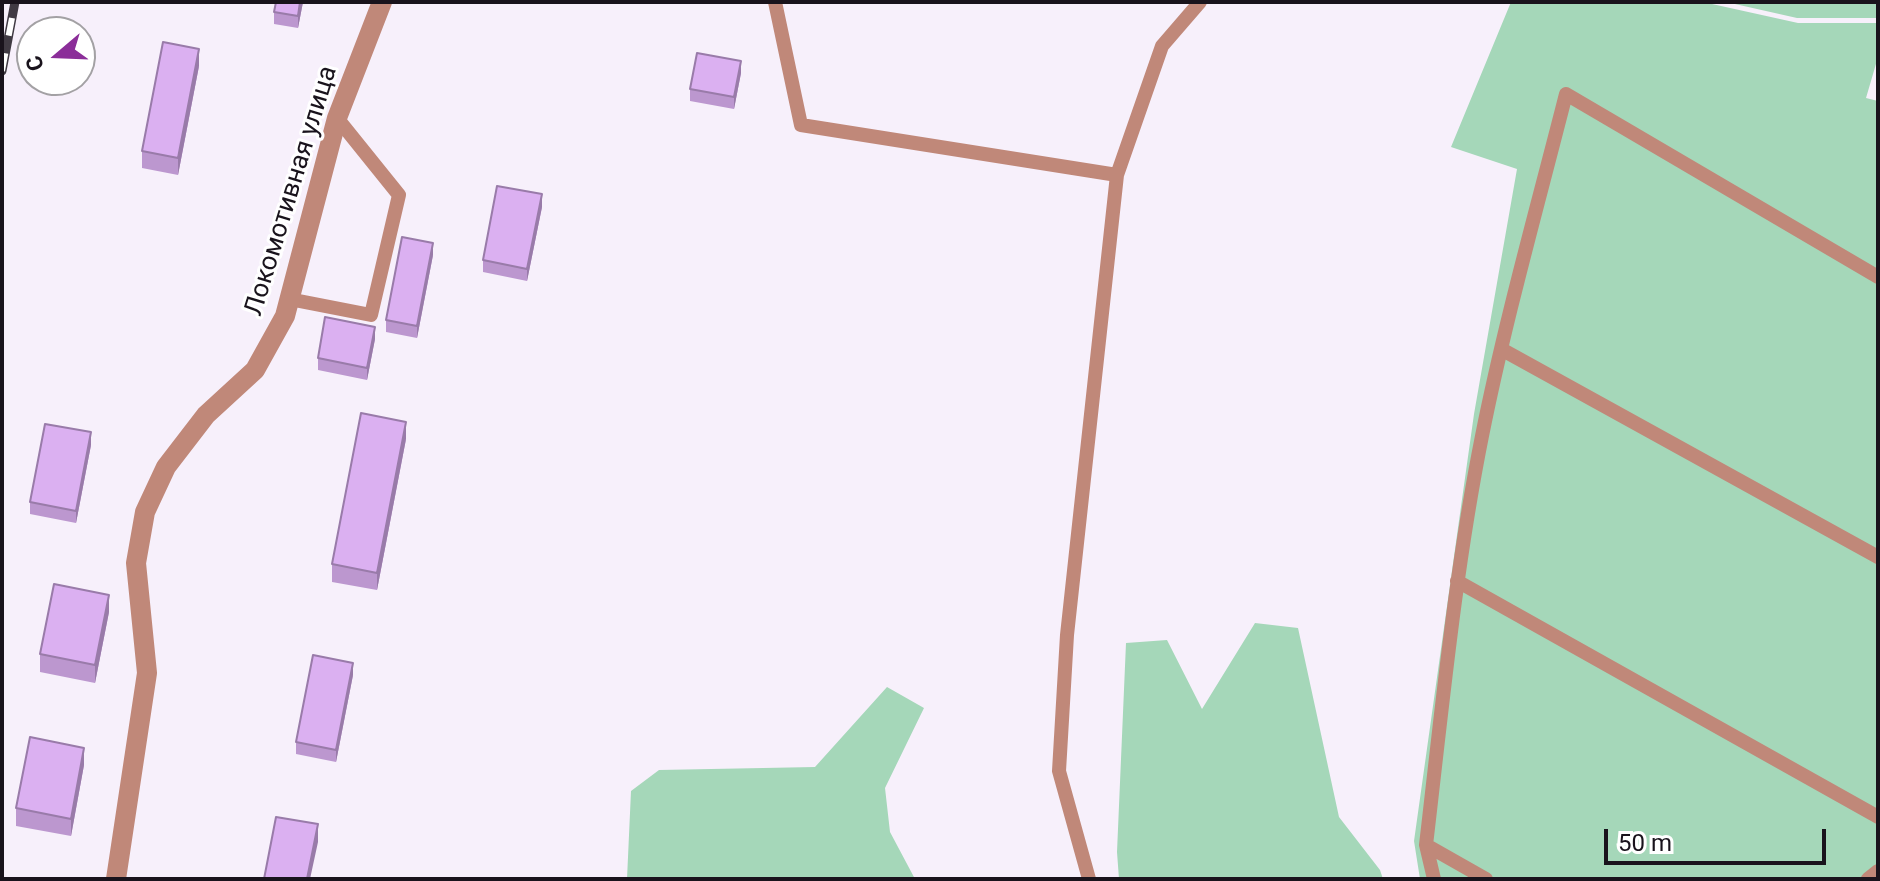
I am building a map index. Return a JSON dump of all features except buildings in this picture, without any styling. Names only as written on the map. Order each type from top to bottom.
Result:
[{"type":"street","name":"Локомотивная улица","points":[[116,879],[147,673],[136,563],[145,512],[166,467],[206,415],[255,370],[285,316],[337,118],[382,2]]},
{"type":"lane","points":[[775,2],[801,125],[1117,175]]},
{"type":"lane","points":[[1089,879],[1059,771],[1067,635],[1117,175],[1162,46],[1200,2]]},
{"type":"lane","points":[[1434,879],[1426,845],[1457,581],[1501,349],[1566,94],[1878,277]]},
{"type":"lane","points":[[289,299],[371,315],[399,195],[337,118]]},
{"type":"lane","points":[[1501,349],[1878,557]]},
{"type":"lane","points":[[1457,581],[1878,817]]},
{"type":"lane","points":[[1426,845],[1486,879]]},
{"type":"lane","points":[[1868,879],[1878,871]]},
{"type":"green space","points":[[1511,2],[1703,2],[1798,23],[1878,23],[1878,57],[1866,98],[1878,101],[1878,879],[1420,879],[1414,841],[1474,414],[1517,169],[1451,147]]},
{"type":"green space","points":[[1726,2],[1878,2],[1878,18],[1797,18]]},
{"type":"green space","points":[[1255,623],[1298,628],[1339,817],[1380,870],[1383,879],[1119,879],[1117,852],[1126,643],[1167,640],[1202,709]]},
{"type":"green space","points":[[887,687],[924,708],[885,788],[890,832],[915,879],[627,879],[631,791],[659,770],[815,767]]},
{"type":"railway","points":[[2,71],[15,2]]}]
